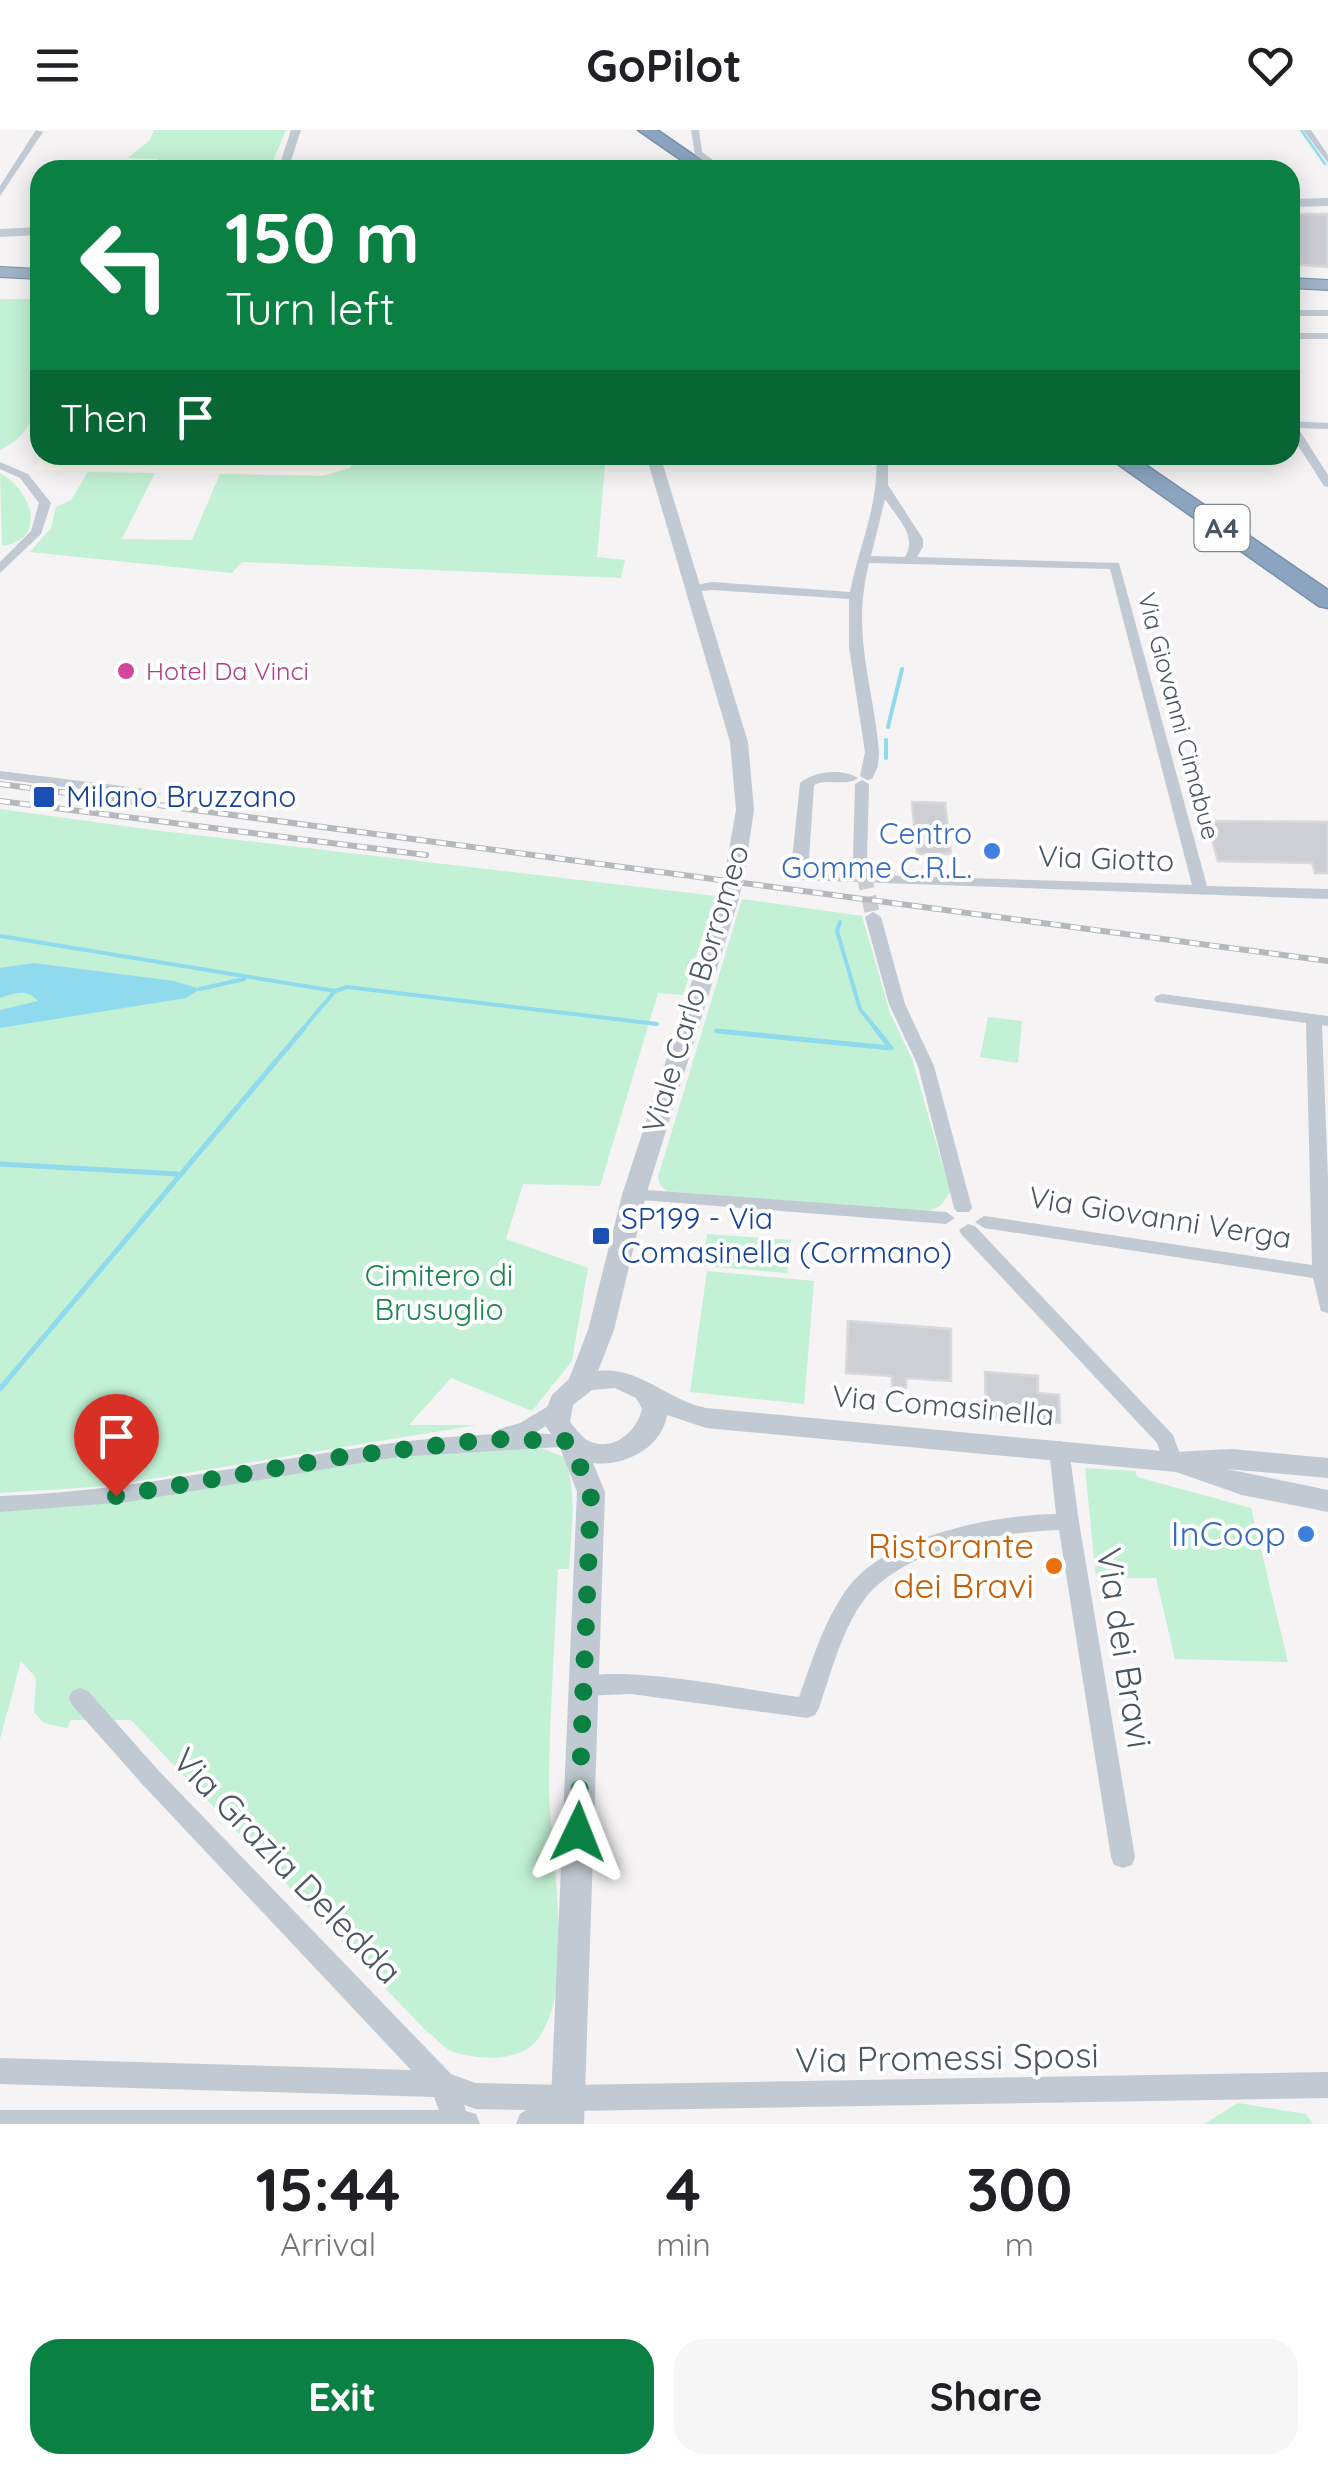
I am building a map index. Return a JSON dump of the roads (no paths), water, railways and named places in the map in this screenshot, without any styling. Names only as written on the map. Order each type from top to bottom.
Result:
[{"type":"highway","points":[[629,130],[675,160]]},
{"type":"highway","points":[[646,130],[692,160]]},
{"type":"highway","points":[[0,266],[30,266]]},
{"type":"highway","points":[[1300,286],[1328,287]]},
{"type":"highway","name":"A4","points":[[1131,465],[1328,601]]},
{"type":"highway","name":"A4","points":[[1160,465],[1328,580]]},
{"type":"main road","points":[[1300,203],[1328,202]]},
{"type":"main road","points":[[0,233],[30,232]]},
{"type":"street","points":[[286,160],[296,130]]},
{"type":"street","points":[[695,130],[698,153],[708,160]]},
{"type":"street","points":[[1307,130],[1328,161]]},
{"type":"street","points":[[0,193],[39,132]]},
{"type":"street","points":[[1300,313],[1328,313]]},
{"type":"street","points":[[1300,336],[1328,336]]},
{"type":"street","points":[[1300,425],[1328,426]]},
{"type":"street","points":[[1300,440],[1327,482]]},
{"type":"street","name":"Viale Carlo Borromeo","points":[[580,1384],[601,1330],[634,1195],[732,888],[746,810],[743,766],[657,465]]},
{"type":"street","points":[[864,874],[860,858],[860,779],[874,764],[856,675],[855,596],[881,484],[882,465]]},
{"type":"street","points":[[0,466],[24,476],[44,503],[37,532],[0,568]]},
{"type":"street","points":[[881,484],[917,540],[918,547],[909,560]]},
{"type":"street","points":[[0,551],[18,552]]},
{"type":"street","name":"Via Giovanni Cimabue","points":[[864,559],[1115,566],[1201,890]]},
{"type":"street","points":[[694,588],[722,594],[855,596]]},
{"type":"street","points":[[0,775],[154,794]]},
{"type":"street","name":"Via Giotto","points":[[860,779],[818,777],[807,783],[799,870],[808,878],[1328,894]]},
{"type":"street","points":[[873,918],[897,1004],[926,1066],[955,1213],[952,1225],[976,1226],[1166,1440],[1174,1462]]},
{"type":"street","points":[[1162,999],[1321,1020],[1328,1306]]},
{"type":"street","points":[[634,1195],[955,1213]]},
{"type":"street","name":"Via Giovanni Verga","points":[[976,1226],[1325,1274]]},
{"type":"street","points":[[601,1330],[618,1379]]},
{"type":"street","points":[[0,1504],[64,1504],[340,1457],[491,1439],[570,1442],[600,1453],[620,1452],[648,1437],[657,1415],[648,1394],[618,1379],[580,1384],[569,1391],[557,1409],[526,1428],[491,1439]]},
{"type":"street","name":"Via Comasinella","points":[[648,1394],[686,1414],[706,1418],[1174,1462]]},
{"type":"street","points":[[557,1409],[557,1424],[570,1442],[591,1492],[567,2111]]},
{"type":"street","name":"Via Comasinella","points":[[648,1437],[668,1426],[706,1418]]},
{"type":"street","name":"Via dei Bravi","points":[[1059,1450],[1123,1857]]},
{"type":"street","points":[[591,1492],[620,1452]]},
{"type":"street","points":[[1174,1462],[1231,1459],[1319,1468]]},
{"type":"street","points":[[1174,1462],[1242,1485],[1320,1500]]},
{"type":"street","points":[[1319,1468],[1300,1474],[1299,1485],[1320,1500]]},
{"type":"street","points":[[582,1686],[631,1684],[807,1708],[844,1613],[864,1585],[896,1563],[946,1540],[1031,1524],[1068,1522]]},
{"type":"street","name":"Via Grazia Deledda","points":[[80,1698],[150,1778],[442,2084]]},
{"type":"street","points":[[0,2071],[442,2084],[475,2096],[567,2111]]},
{"type":"street","points":[[0,2124],[462,2123],[442,2084]]},
{"type":"street","name":"Via Promessi Sposi","points":[[567,2111],[1328,2086]]},
{"type":"street","points":[[530,2124],[567,2111]]},
{"type":"water","points":[[34,963],[174,981],[200,989],[186,998],[0,1028],[0,1010],[38,1001],[25,993],[0,998],[0,968]]},
{"type":"waterway","points":[[1301,130],[1325,164]]},
{"type":"waterway","points":[[888,727],[902,669]]},
{"type":"waterway","points":[[886,740],[886,758]]},
{"type":"waterway","points":[[840,922],[837,931],[860,1009],[877,1030]]},
{"type":"waterway","points":[[0,936],[335,991]]},
{"type":"waterway","points":[[200,989],[244,979]]},
{"type":"waterway","points":[[335,991],[347,987],[657,1024]]},
{"type":"waterway","points":[[302,1030],[335,991]]},
{"type":"waterway","points":[[0,1389],[304,1028]]},
{"type":"waterway","points":[[717,1031],[891,1048],[875,1028]]},
{"type":"waterway","points":[[0,1164],[178,1174]]},
{"type":"tunnel","points":[[864,874],[873,917]]},
{"type":"railway","points":[[0,784],[1328,961]]},
{"type":"railway","points":[[0,801],[426,855]]},
{"type":"place","name":"Hotel Da Vinci","points":[[126,671]]},
{"type":"place","name":"Milano Bruzzano","points":[[44,797]]},
{"type":"place","name":"Centro Gomme C.R.L.","points":[[992,851]]},
{"type":"place","name":"SP199 - Via Comasinella (Cormano)","points":[[601,1236]]},
{"type":"place","name":"InCoop","points":[[1306,1534]]},
{"type":"place","name":"Ristorante dei Bravi","points":[[1054,1566]]},
{"type":"park label","name":"Cimitero di Brusuglio","points":[[439,1293]]}]
